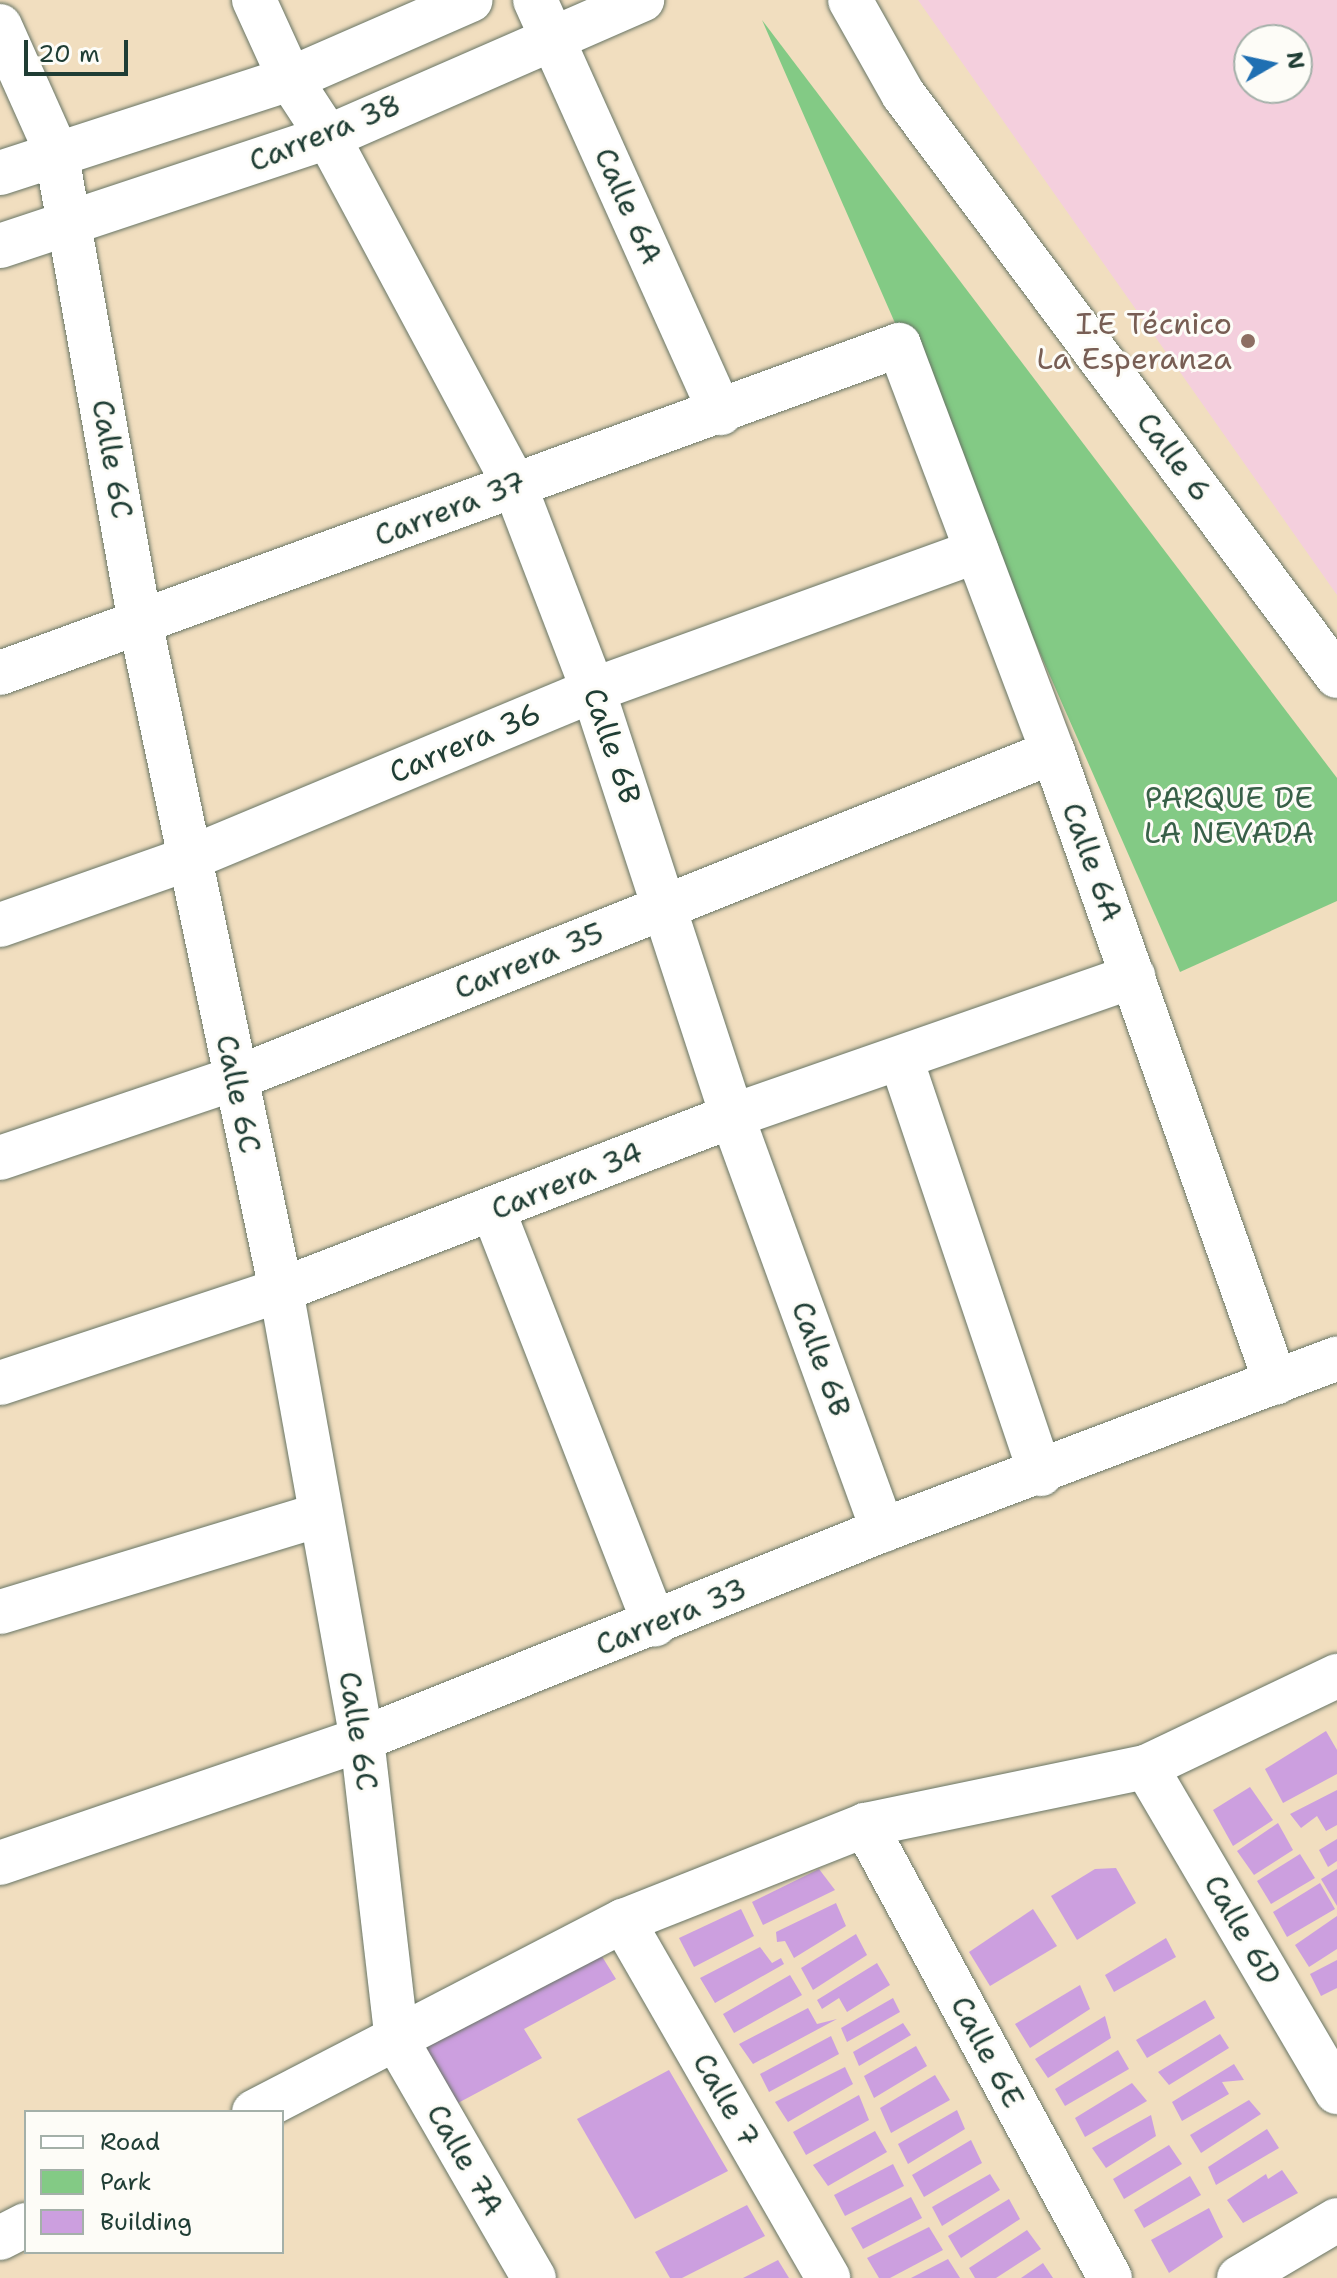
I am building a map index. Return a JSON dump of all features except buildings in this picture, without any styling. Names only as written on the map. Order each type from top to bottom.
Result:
[{"type":"street","name":"Calle 6B","points":[[254,0],[290,79],[328,137],[514,484],[593,690],[667,906],[732,1116],[883,1530]]},
{"type":"street","points":[[0,173],[56,151],[290,79],[471,0]]},
{"type":"street","name":"Carrera 38","points":[[0,246],[328,137],[543,18],[642,0]]},
{"type":"street","name":"Calle 6","points":[[850,0],[903,94],[1337,676]]},
{"type":"street","name":"Calle 6A","points":[[543,18],[721,413]]},
{"type":"street","points":[[0,26],[56,151]]},
{"type":"street","name":"Calle 6C","points":[[56,151],[141,626],[234,1079],[281,1290],[319,1515],[362,1739],[397,2041]]},
{"type":"street","name":"Calle 6A","points":[[899,345],[1053,752],[1276,1383]]},
{"type":"street","name":"Carrera 37","points":[[0,673],[141,626],[514,484],[721,413],[899,345]]},
{"type":"street","name":"Carrera 36","points":[[0,925],[190,858],[593,690],[977,551]]},
{"type":"street","name":"Carrera 35","points":[[0,1158],[234,1079],[1053,752]]},
{"type":"street","name":"Carrera 34","points":[[0,1383],[281,1290],[732,1116],[1133,976]]},
{"type":"street","points":[[901,1059],[1041,1474]]},
{"type":"street","points":[[493,1210],[655,1625]]},
{"type":"street","name":"Carrera 33","points":[[0,1863],[362,1739],[655,1625],[883,1530],[1041,1474],[1337,1358]]},
{"type":"street","points":[[0,1612],[319,1515]]},
{"type":"street","points":[[258,2110],[397,2041],[623,1921],[865,1825],[1146,1767],[1337,1676]]},
{"type":"street","name":"Calle 6D","points":[[1146,1767],[1337,2092]]},
{"type":"street","name":"Calle 6E","points":[[865,1825],[1110,2278]]},
{"type":"street","name":"Calle 7","points":[[623,1921],[828,2278]]},
{"type":"street","name":"Calle 7A","points":[[397,2041],[534,2278]]},
{"type":"street","points":[[1239,2278],[1337,2220]]},
{"type":"street","points":[[0,2238],[24,2226]]},
{"type":"shaded area","name":"I.E Técnico La Esperanza","points":[[918,0],[1337,0],[1337,595]]},
{"type":"green space","name":"PARQUE DE LA NEVADA","points":[[762,20],[1337,778],[1337,901],[1180,972]]},
{"type":"place","name":"I.E Técnico La Esperanza","points":[[1248,341]]}]
